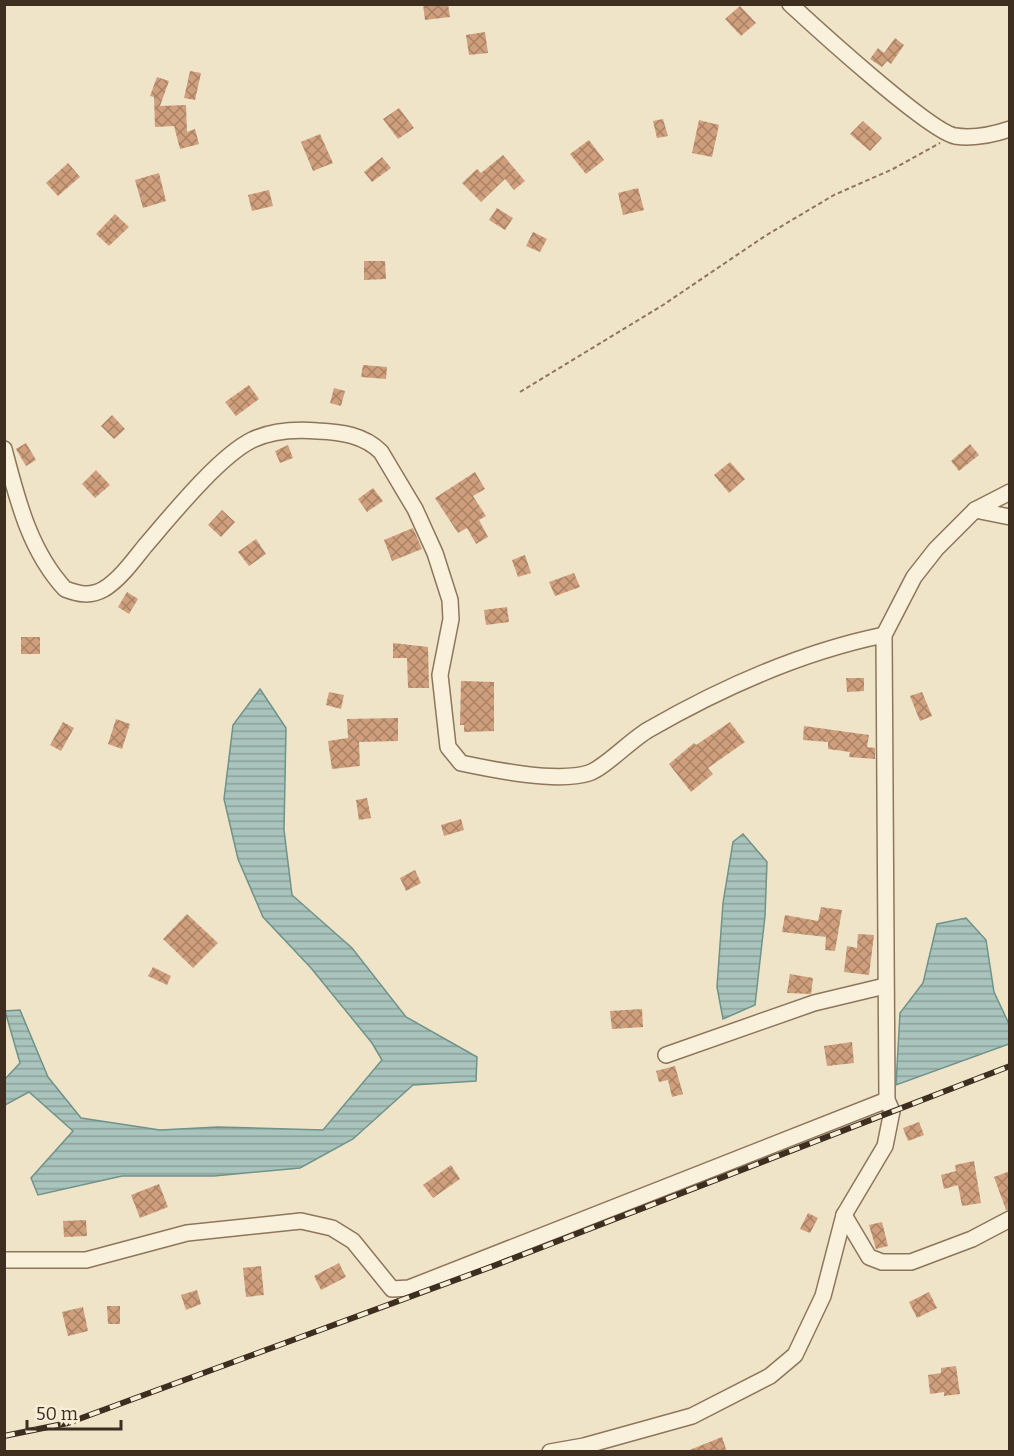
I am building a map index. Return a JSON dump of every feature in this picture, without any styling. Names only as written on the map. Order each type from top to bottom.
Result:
[{"type":"street","points":[[790,4],[832,42],[929,121],[954,136],[989,136],[1010,129]]},
{"type":"street","points":[[4,449],[19,506],[35,546],[64,589],[89,595],[104,589],[124,571],[219,466],[249,442],[269,433],[296,429],[345,433],[374,444],[414,509],[442,573],[450,600],[451,619],[440,675],[448,747],[461,764],[533,774],[590,773],[645,731],[724,689],[840,644],[884,635]]},
{"type":"street","points":[[550,1452],[584,1446],[692,1416],[770,1376],[795,1355],[809,1328],[823,1296],[844,1215],[885,1146],[892,1111],[887,1100],[885,986],[884,635],[914,577],[955,528],[975,510],[1010,492]]},
{"type":"street","points":[[975,510],[1010,517]]},
{"type":"street","points":[[666,1055],[814,1003],[885,986]]},
{"type":"street","points":[[4,1260],[86,1260],[187,1233],[301,1221],[332,1228],[353,1241],[392,1289],[409,1288],[887,1100]]},
{"type":"street","points":[[844,1215],[869,1257],[882,1262],[911,1262],[972,1239],[1010,1219]]},
{"type":"path","points":[[520,392],[663,305],[774,230],[834,195],[893,170],[954,136]]},
{"type":"water","points":[[260,689],[286,728],[284,830],[292,895],[352,948],[406,1017],[477,1057],[476,1081],[413,1085],[353,1139],[300,1168],[214,1176],[122,1176],[38,1195],[31,1178],[73,1131],[29,1092],[5,1105],[5,1079],[20,1063],[5,1011],[20,1010],[48,1077],[81,1118],[160,1130],[218,1127],[323,1130],[382,1060],[372,1043],[311,968],[263,917],[238,859],[224,799],[233,725]]},
{"type":"water","points":[[743,834],[767,862],[765,916],[755,1005],[723,1019],[717,987],[723,903],[733,842]]},
{"type":"water","points":[[966,918],[986,940],[994,992],[1009,1024],[1009,1044],[896,1085],[900,1013],[923,983],[937,924]]},
{"type":"building","points":[[423,4],[448,4],[450,17],[425,20]]},
{"type":"building","points":[[740,6],[756,23],[741,36],[725,19]]},
{"type":"building","points":[[485,32],[488,53],[469,55],[466,35]]},
{"type":"building","points":[[895,38],[904,45],[891,64],[887,61],[882,67],[870,59],[878,48],[884,53]]},
{"type":"building","points":[[190,71],[201,73],[195,100],[184,98]]},
{"type":"building","points":[[157,77],[169,81],[160,106],[186,105],[187,132],[195,129],[199,144],[180,149],[174,126],[155,127],[154,97],[150,96]]},
{"type":"building","points":[[399,108],[414,128],[398,139],[383,119]]},
{"type":"building","points":[[663,119],[668,136],[657,138],[653,121]]},
{"type":"building","points":[[699,120],[719,125],[712,157],[692,153]]},
{"type":"building","points":[[863,121],[882,138],[870,151],[850,134]]},
{"type":"building","points":[[320,134],[333,163],[313,171],[301,142]]},
{"type":"building","points":[[589,140],[604,160],[586,174],[570,154]]},
{"type":"building","points":[[503,155],[525,181],[514,190],[505,179],[481,202],[462,183],[477,169],[481,173]]},
{"type":"building","points":[[382,157],[391,168],[372,182],[364,172]]},
{"type":"building","points":[[68,163],[80,177],[58,196],[46,183]]},
{"type":"building","points":[[159,173],[166,201],[143,208],[135,180]]},
{"type":"building","points":[[638,188],[644,210],[623,215],[618,193]]},
{"type":"building","points":[[269,190],[273,206],[252,211],[248,195]]},
{"type":"building","points":[[497,208],[513,218],[505,230],[489,220]]},
{"type":"building","points":[[115,214],[129,227],[109,246],[96,234]]},
{"type":"building","points":[[533,232],[547,239],[540,252],[526,246]]},
{"type":"building","points":[[364,261],[385,261],[386,279],[364,280]]},
{"type":"building","points":[[363,365],[387,367],[386,379],[361,377]]},
{"type":"building","points":[[249,385],[259,399],[236,416],[225,402]]},
{"type":"building","points":[[334,388],[345,391],[341,406],[330,403]]},
{"type":"building","points":[[112,415],[125,429],[114,439],[101,426]]},
{"type":"building","points":[[26,443],[36,460],[26,466],[16,449]]},
{"type":"building","points":[[970,444],[979,455],[959,471],[951,461]]},
{"type":"building","points":[[288,445],[293,458],[280,463],[275,451]]},
{"type":"building","points":[[730,462],[745,479],[729,493],[714,475]]},
{"type":"building","points":[[96,470],[110,485],[95,498],[82,484]]},
{"type":"building","points":[[475,472],[485,489],[473,496],[486,516],[479,520],[488,537],[476,544],[467,528],[458,533],[435,498]]},
{"type":"building","points":[[373,488],[383,501],[367,512],[358,499]]},
{"type":"building","points":[[222,510],[235,522],[221,537],[208,525]]},
{"type":"building","points":[[413,528],[422,549],[392,561],[384,540]]},
{"type":"building","points":[[256,539],[266,554],[249,566],[238,552]]},
{"type":"building","points":[[525,555],[531,573],[518,577],[512,560]]},
{"type":"building","points":[[574,573],[580,587],[555,596],[549,582]]},
{"type":"building","points":[[127,592],[138,599],[129,614],[118,607]]},
{"type":"building","points":[[507,607],[509,622],[486,625],[484,610]]},
{"type":"building","points":[[21,637],[40,637],[40,654],[21,654]]},
{"type":"building","points":[[393,643],[428,647],[429,688],[408,688],[407,658],[393,658]]},
{"type":"building","points":[[846,678],[864,678],[864,691],[847,692]]},
{"type":"building","points":[[461,681],[494,682],[494,731],[464,732],[464,725],[460,725]]},
{"type":"building","points":[[329,692],[344,695],[341,709],[326,705]]},
{"type":"building","points":[[922,692],[932,716],[920,721],[910,696]]},
{"type":"building","points":[[398,718],[398,741],[359,742],[360,766],[332,769],[328,741],[348,738],[347,719]]},
{"type":"building","points":[[116,719],[130,724],[122,749],[108,744]]},
{"type":"building","points":[[63,722],[74,728],[61,751],[50,745]]},
{"type":"building","points":[[730,722],[745,742],[708,768],[713,774],[691,792],[669,764],[694,743],[696,745]]},
{"type":"building","points":[[804,726],[869,735],[867,747],[875,748],[875,759],[849,757],[850,752],[828,749],[828,742],[803,740]]},
{"type":"building","points":[[367,798],[371,818],[359,820],[356,800]]},
{"type":"building","points":[[461,819],[464,830],[444,836],[441,825]]},
{"type":"building","points":[[415,870],[421,883],[406,891],[400,878]]},
{"type":"building","points":[[821,907],[842,910],[835,951],[825,950],[826,937],[782,932],[785,915],[818,921]]},
{"type":"building","points":[[187,914],[218,943],[193,968],[163,939]]},
{"type":"building","points":[[858,934],[874,935],[869,975],[844,972],[847,946],[857,948]]},
{"type":"building","points":[[153,967],[171,976],[167,985],[148,976]]},
{"type":"building","points":[[790,974],[813,978],[811,994],[787,993]]},
{"type":"building","points":[[642,1009],[643,1027],[612,1029],[610,1011]]},
{"type":"building","points":[[852,1042],[854,1063],[827,1066],[824,1046]]},
{"type":"building","points":[[675,1066],[683,1094],[672,1097],[668,1080],[659,1082],[656,1071]]},
{"type":"building","points":[[919,1122],[924,1135],[908,1141],[903,1128]]},
{"type":"building","points":[[974,1161],[981,1203],[962,1206],[958,1185],[944,1189],[941,1175],[956,1171],[955,1165]]},
{"type":"building","points":[[451,1165],[460,1179],[433,1198],[423,1185]]},
{"type":"building","points":[[1010,1171],[1010,1209],[1006,1210],[994,1177]]},
{"type":"building","points":[[159,1184],[168,1207],[140,1218],[131,1195]]},
{"type":"building","points":[[808,1213],[818,1218],[810,1233],[800,1229]]},
{"type":"building","points":[[86,1220],[87,1236],[64,1237],[63,1221]]},
{"type":"building","points":[[882,1222],[888,1246],[876,1249],[869,1225]]},
{"type":"building","points":[[339,1263],[346,1277],[321,1290],[314,1276]]},
{"type":"building","points":[[261,1266],[264,1295],[246,1297],[243,1268]]},
{"type":"building","points":[[197,1290],[201,1304],[186,1310],[181,1295]]},
{"type":"building","points":[[929,1292],[937,1308],[917,1318],[909,1302]]},
{"type":"building","points":[[107,1306],[120,1306],[120,1324],[108,1324]]},
{"type":"building","points":[[83,1307],[88,1331],[68,1336],[62,1312]]},
{"type":"building","points":[[956,1366],[960,1394],[944,1396],[944,1392],[930,1394],[928,1375],[941,1373],[941,1368]]},
{"type":"building","points":[[722,1437],[727,1452],[687,1452],[687,1451]]},
{"type":"railway","points":[[4,1436],[68,1423],[496,1265],[1010,1066]]}]
